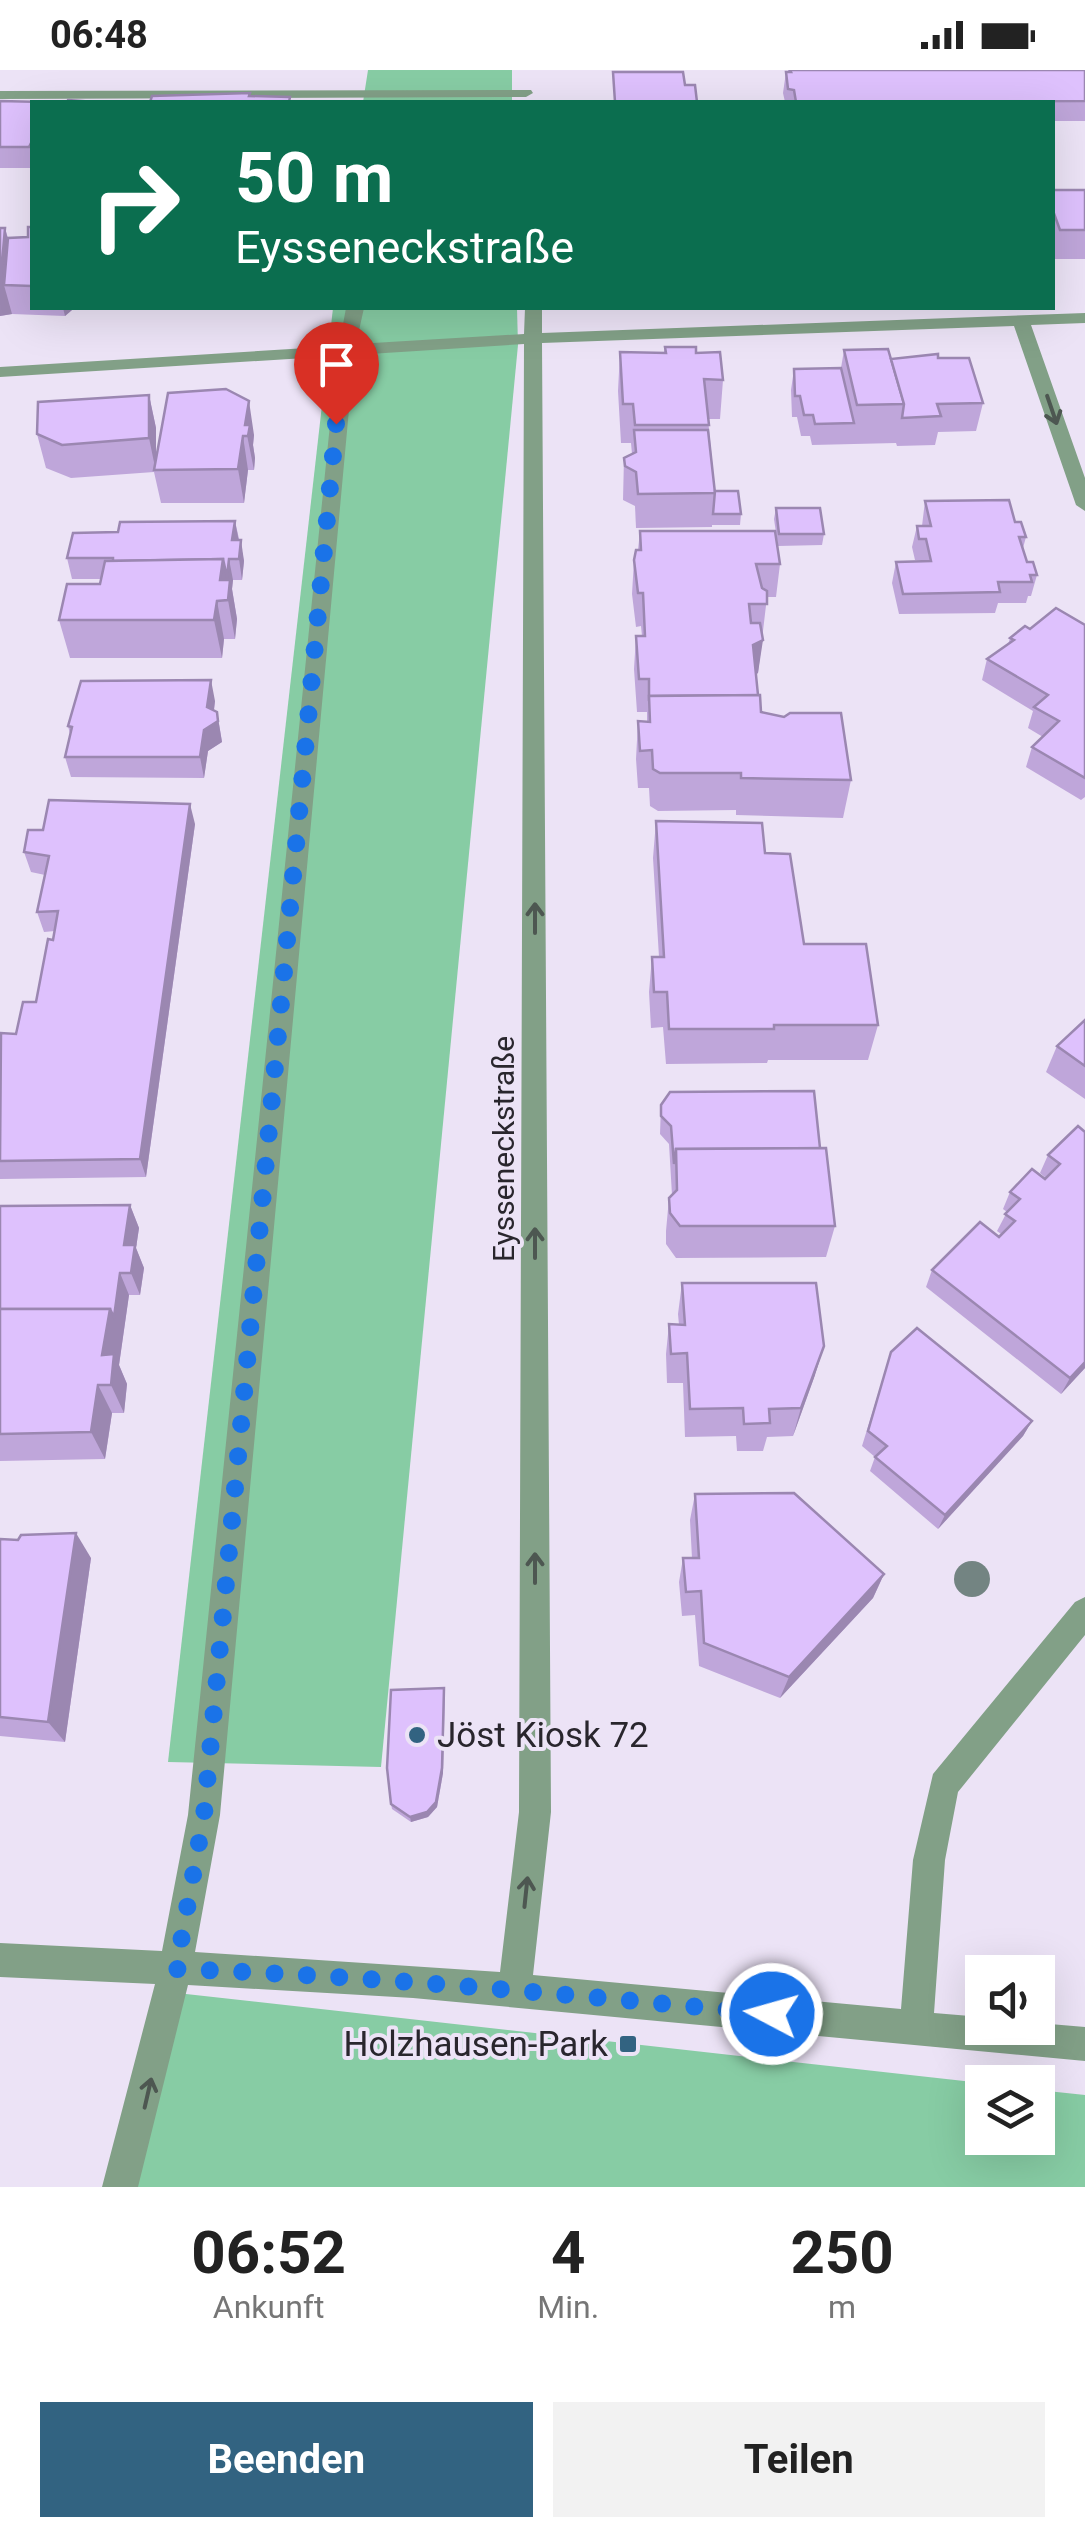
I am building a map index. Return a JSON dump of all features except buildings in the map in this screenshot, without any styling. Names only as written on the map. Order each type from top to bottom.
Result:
[{"type":"street","points":[[0,95],[375,93],[527,98],[527,70]]},
{"type":"street","points":[[120,2187],[141,2122],[176,1969],[204,1815],[340,384],[355,310]]},
{"type":"street","name":"Eysseneckstraße","points":[[515,1989],[535,1812],[533,310]]},
{"type":"street","points":[[1020,318],[1085,505]]},
{"type":"street","points":[[0,372],[534,339],[1085,318]]},
{"type":"street","points":[[916,2028],[929,1860],[944,1785],[1085,1612]]},
{"type":"street","points":[[0,1960],[68,1966],[310,1973],[1085,2044]]},
{"type":"green space","points":[[368,70],[512,70],[512,100],[363,100]]},
{"type":"green space","points":[[333,310],[517,310],[518,345],[381,1767],[168,1762]]},
{"type":"green space","points":[[159,1991],[965,2081],[965,2155],[1055,2155],[1055,2092],[1085,2095],[1085,2187],[128,2187]]},
{"type":"place","name":"Jöst Kiosk 72","points":[[417,1735]]},
{"type":"place","name":"Holzhausen-Park","points":[[628,2044]]},
{"type":"route","points":[[336,424],[204,1815],[176,1969],[310,1973],[772,2014]]}]
